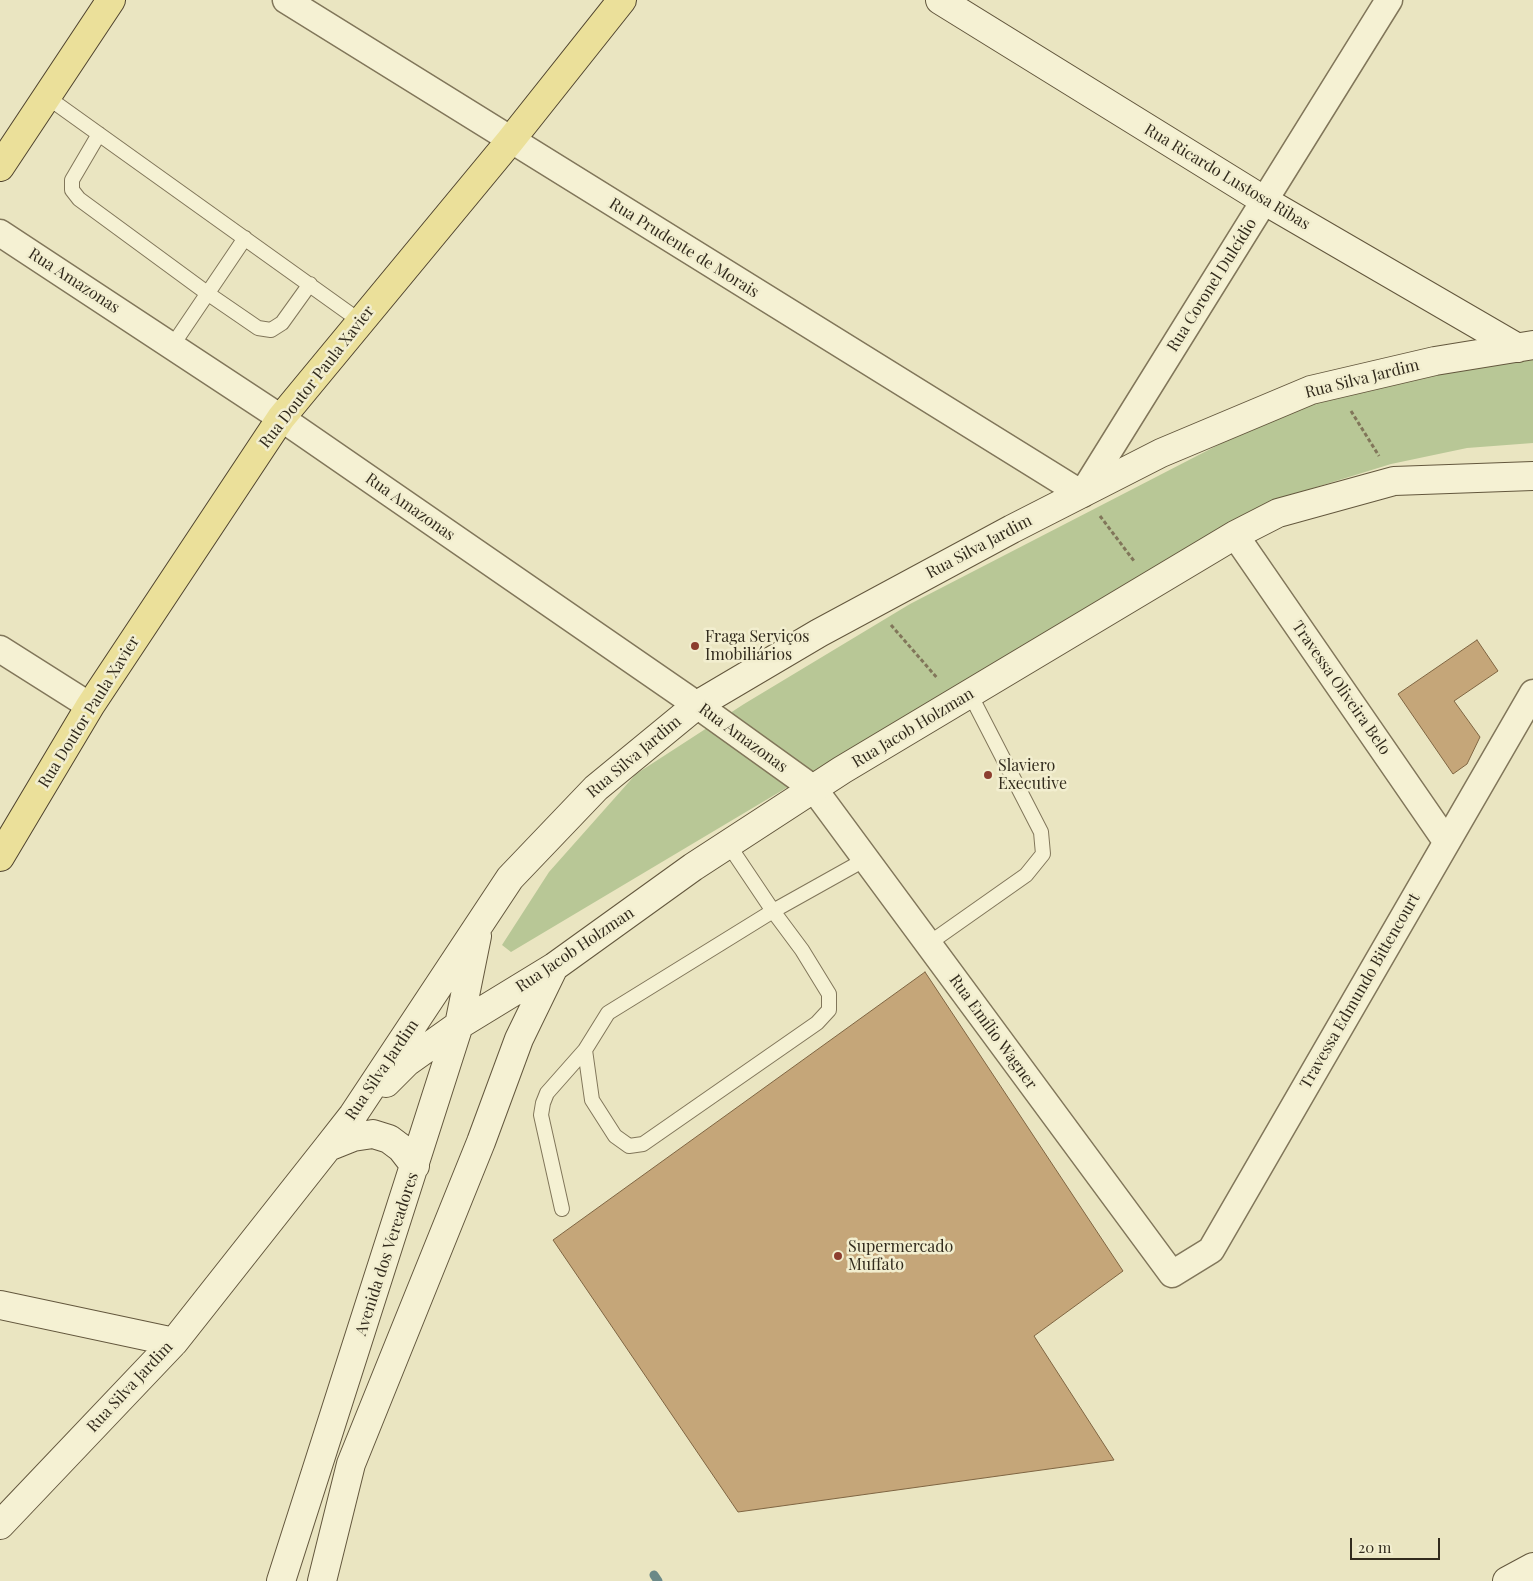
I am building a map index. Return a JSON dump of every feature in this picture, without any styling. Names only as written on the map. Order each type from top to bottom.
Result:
[{"type":"main road","points":[[0,167],[111,0]]},
{"type":"main road","name":"Rua Doutor Paula Xavier","points":[[0,857],[90,706],[280,418],[510,141],[622,0]]},
{"type":"main road","name":"Rua Ricardo Lustosa Ribas","points":[[940,0],[1265,201],[1525,346]]},
{"type":"main road","name":"Rua Silva Jardim","points":[[0,1525],[174,1342],[328,1147],[353,1115],[479,922],[510,878],[596,788],[697,704],[873,604],[1162,453],[1310,390],[1435,361],[1525,346]]},
{"type":"main road","name":"Rua Jacob Holzman","points":[[353,1115],[407,1062],[459,1025],[554,967],[693,866],[842,770],[1236,535],[1278,513],[1394,481],[1533,476]]},
{"type":"main road","name":"Avenida dos Vereadores","points":[[281,1581],[459,1025],[479,922]]},
{"type":"main road","points":[[322,1581],[351,1464],[477,1151],[519,1039],[554,967]]},
{"type":"main road","points":[[328,1147],[352,1137],[373,1134],[389,1139],[401,1148],[415,1166]]},
{"type":"main road","points":[[0,1305],[174,1342]]},
{"type":"main road","points":[[1507,1581],[1533,1567]]},
{"type":"street","name":"Rua Prudente de Morais","points":[[286,0],[510,141],[1082,494]]},
{"type":"street","name":"Rua Coronel Dulcídio","points":[[1082,494],[1389,0]]},
{"type":"street","name":"Rua Amazonas","points":[[0,233],[280,418],[697,704],[814,789]]},
{"type":"street","name":"Travessa Oliveira Belo","points":[[1236,535],[1446,841]]},
{"type":"street","points":[[0,649],[90,706]]},
{"type":"street","name":"Travessa Edmundo Bittencourt","points":[[1172,1274],[1211,1250],[1533,693]]},
{"type":"street","name":"Rua Emílio Wagner","points":[[814,789],[1172,1274]]},
{"type":"lane","points":[[47,96],[360,321]]},
{"type":"lane","points":[[99,134],[72,180],[72,190],[79,199],[207,293],[258,328],[271,330],[282,323],[310,284]]},
{"type":"lane","points":[[172,346],[245,238]]},
{"type":"lane","points":[[928,944],[1026,875],[1042,854],[1041,832],[964,698]]},
{"type":"lane","points":[[585,1050],[592,1100],[615,1136],[629,1146],[643,1144],[817,1023],[829,1010],[829,994],[802,950],[728,844]]},
{"type":"lane","points":[[562,1209],[541,1115],[542,1109],[547,1093],[585,1050],[608,1013],[773,911],[866,859]]},
{"type":"path","points":[[1334,385],[1394,481]]},
{"type":"path","points":[[1082,494],[1153,586]]},
{"type":"path","points":[[873,604],[964,698]]},
{"type":"green space","points":[[1533,360],[1533,443],[1467,448],[1391,464],[1281,498],[1224,527],[511,952],[502,945],[549,872],[636,774],[744,704],[910,604],[1313,396],[1442,372]]},
{"type":"building","points":[[1477,640],[1498,671],[1454,701],[1480,737],[1467,764],[1453,774],[1398,694]]},
{"type":"building","name":"Supermercado Muffato","points":[[925,972],[1123,1271],[1034,1336],[1114,1460],[738,1512],[553,1240]]},
{"type":"waterway","points":[[654,1575],[658,1581]]},
{"type":"place","name":"Fraga Serviços Imobiliários","points":[[695,646]]},
{"type":"place","name":"Slaviero Executive","points":[[988,775]]},
{"type":"place","name":"Supermercado Muffato","points":[[838,1256]]}]
